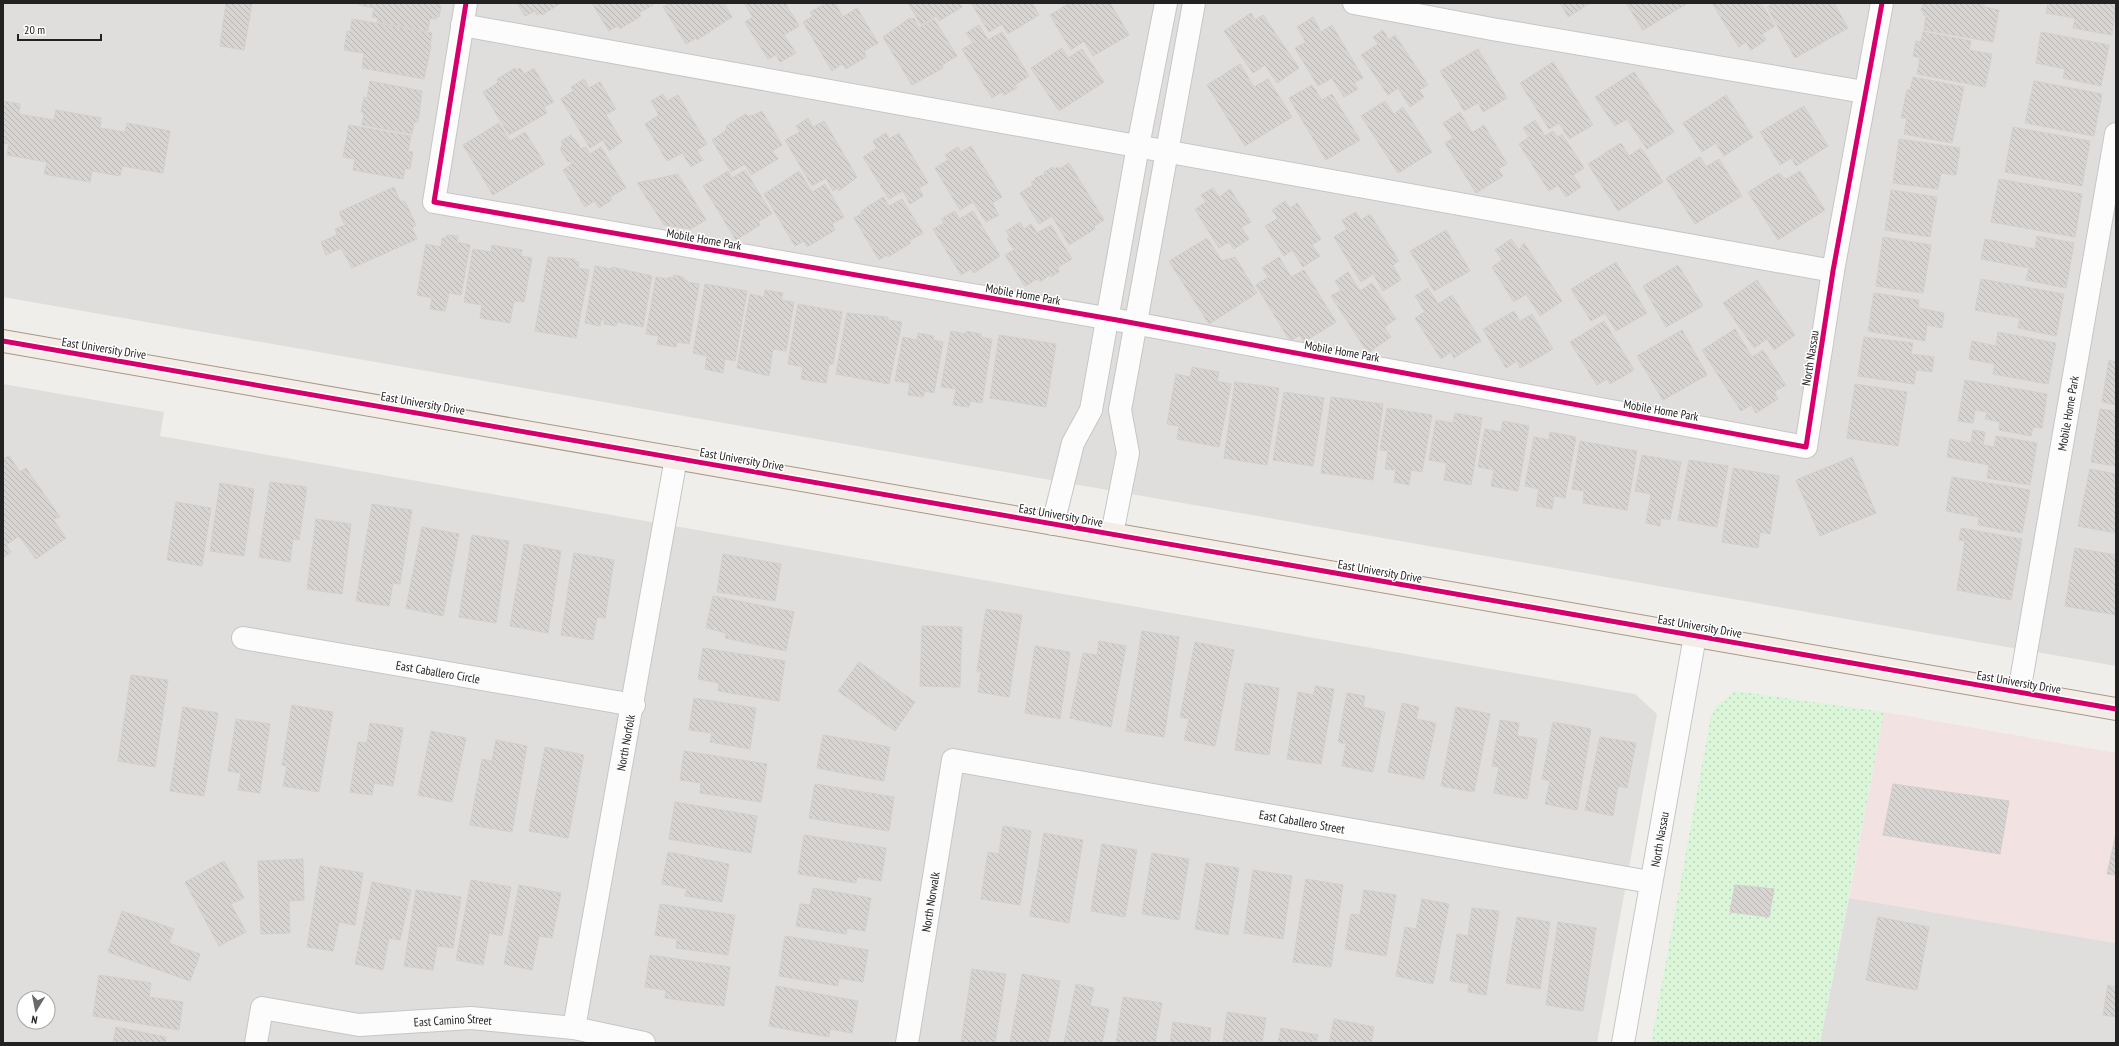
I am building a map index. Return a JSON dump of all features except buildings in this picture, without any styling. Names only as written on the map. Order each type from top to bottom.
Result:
[{"type":"main road","name":"East University Drive","points":[[3,341],[2116,709]]},
{"type":"street","name":"Mobile Home Park","points":[[466,3],[434,202],[1107,319],[1806,447]]},
{"type":"street","points":[[1053,524],[1073,443],[1091,410],[1138,146],[1166,3]]},
{"type":"street","points":[[1112,534],[1128,453],[1120,410],[1134,324],[1194,3]]},
{"type":"street","points":[[1354,3],[1864,92]]},
{"type":"street","name":"North Nassau","points":[[1806,447],[1833,271],[1864,92],[1882,3]]},
{"type":"street","points":[[462,25],[1833,271]]},
{"type":"street","name":"Mobile Home Park","points":[[2019,692],[2110,208],[2116,134]]},
{"type":"street","name":"North Norfolk","points":[[574,1028],[634,705],[676,458]]},
{"type":"street","name":"North Nassau","points":[[1623,1043],[1650,882],[1695,636]]},
{"type":"street","name":"East Caballero Circle","points":[[243,638],[634,705]]},
{"type":"street","name":"East Caballero Street","points":[[953,760],[1650,882]]},
{"type":"street","name":"North Norwalk","points":[[907,1043],[953,760]]},
{"type":"street","name":"East Camino Street","points":[[256,1043],[262,1008],[359,1025],[471,1018],[574,1028],[644,1043]]},
{"type":"shaded area","points":[[3,3],[2116,3],[2116,666],[3,297]]},
{"type":"shaded area","points":[[3,384],[164,412],[160,436],[1635,694],[1657,714],[1597,1043],[3,1043]]},
{"type":"shaded area","points":[[1884,712],[2116,753],[2116,943],[1849,898]]},
{"type":"shaded area","points":[[1849,898],[2116,943],[2116,1043],[1820,1043]]},
{"type":"green space","points":[[1735,691],[1884,712],[1820,1043],[1651,1043],[1711,716],[1715,707]]},
{"type":"cycle path","points":[[466,3],[434,202],[1117,320],[1806,447],[1833,271],[1882,3]]},
{"type":"cycle path","points":[[3,341],[2116,709]]}]
